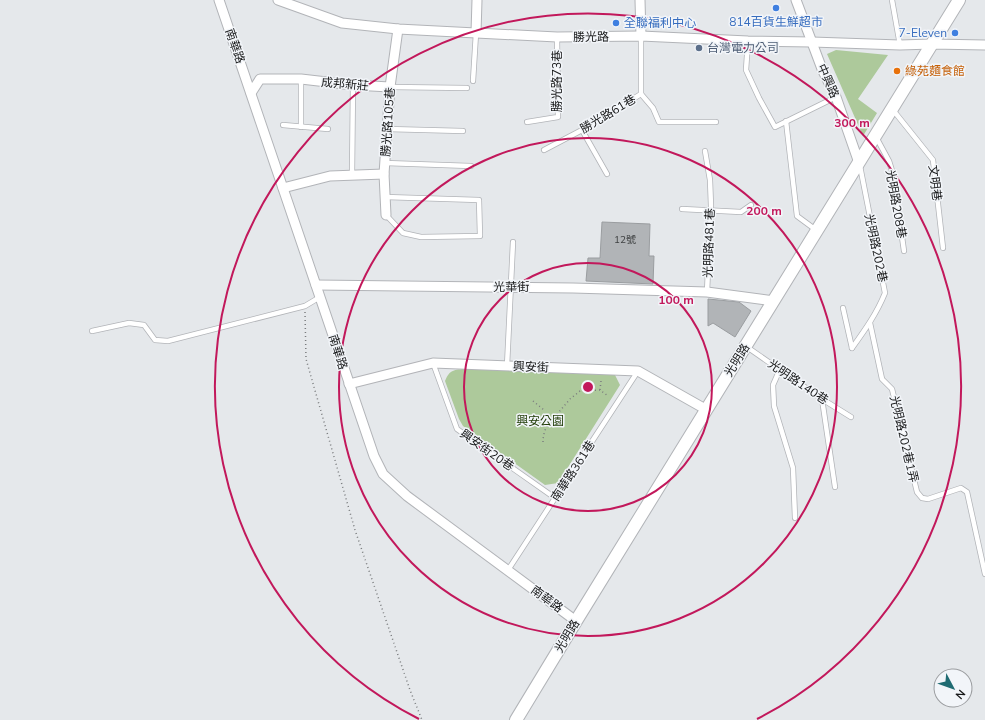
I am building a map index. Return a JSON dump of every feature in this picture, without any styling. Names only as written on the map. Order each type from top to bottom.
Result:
[{"type":"main road","name":"光明路","points":[[516,720],[959,0]]},
{"type":"street","name":"南華路","points":[[219,0],[349,384],[374,456],[383,474],[407,496],[576,621]]},
{"type":"street","name":"勝光路","points":[[278,0],[291,2],[342,23],[398,29],[476,34],[558,37],[641,36],[748,41],[900,45],[985,45]]},
{"type":"street","points":[[476,34],[477,0]]},
{"type":"street","points":[[640,0],[641,36]]},
{"type":"street","name":"中興路","points":[[796,0],[822,69],[836,97],[859,163]]},
{"type":"street","name":"勝光路105巷","points":[[386,215],[384,163],[390,87],[398,29]]},
{"type":"street","name":"成邦新莊","points":[[251,93],[260,79],[301,80],[390,87]]},
{"type":"street","points":[[283,188],[330,176],[384,174]]},
{"type":"street","name":"光華街","points":[[316,285],[573,288],[707,292]]},
{"type":"street","name":"光明路481巷","points":[[707,292],[774,301]]},
{"type":"street","name":"興安街","points":[[349,384],[433,363],[638,371],[706,410]]},
{"type":"lane","points":[[892,0],[900,45]]},
{"type":"lane","points":[[473,81],[476,34]]},
{"type":"lane","name":"勝光路61巷","points":[[544,150],[582,130],[641,94],[641,36]]},
{"type":"lane","name":"勝光路73巷","points":[[526,122],[558,118],[558,37]]},
{"type":"lane","points":[[748,41],[746,70],[775,127],[836,97]]},
{"type":"lane","points":[[301,80],[301,127]]},
{"type":"lane","points":[[352,176],[353,85]]},
{"type":"lane","points":[[390,87],[467,88]]},
{"type":"lane","points":[[641,94],[653,108],[659,122],[716,122]]},
{"type":"lane","name":"文明巷","points":[[892,108],[933,160],[943,248]]},
{"type":"lane","points":[[786,122],[797,216],[817,231]]},
{"type":"lane","points":[[283,125],[328,129]]},
{"type":"lane","points":[[387,129],[463,131]]},
{"type":"lane","points":[[582,130],[607,174]]},
{"type":"lane","name":"光明路208巷","points":[[875,136],[893,174],[904,251]]},
{"type":"lane","name":"光明路481巷","points":[[705,151],[710,180],[707,292]]},
{"type":"lane","points":[[384,163],[471,166]]},
{"type":"lane","name":"光明路202巷","points":[[843,308],[852,348],[870,323],[886,292],[859,163]]},
{"type":"lane","points":[[385,197],[479,200],[480,236],[421,237],[403,233],[386,215]]},
{"type":"lane","points":[[682,209],[741,212],[751,205]]},
{"type":"lane","points":[[507,366],[513,242]]},
{"type":"lane","points":[[92,331],[129,323],[144,325],[155,340],[168,341],[305,306],[320,297]]},
{"type":"lane","name":"光明路202巷1弄","points":[[870,323],[882,379],[892,389],[917,492],[922,498],[928,499],[961,488],[967,492],[985,574]]},
{"type":"lane","name":"光明路140巷","points":[[746,346],[822,399],[851,417]]},
{"type":"lane","name":"興安街20巷","points":[[433,363],[457,429],[555,498]]},
{"type":"lane","points":[[780,369],[773,385],[774,406],[793,468],[795,518]]},
{"type":"lane","name":"南華路361巷","points":[[508,570],[638,371]]},
{"type":"lane","points":[[822,399],[835,487]]},
{"type":"path","points":[[305,306],[306,359],[350,515],[410,690],[422,720]]},
{"type":"path","points":[[600,390],[601,381]]},
{"type":"path","points":[[543,442],[544,433],[551,421],[570,399],[580,392],[600,390],[608,396]]},
{"type":"path","points":[[534,401],[544,410]]},
{"type":"green space","points":[[836,50],[888,55],[858,99],[877,113],[863,136],[827,54]]},
{"type":"green space","name":"興安公園","points":[[466,369],[615,375],[620,385],[558,483],[545,485],[463,426],[445,381],[451,372]]},
{"type":"building","points":[[602,222],[650,224],[649,256],[654,256],[653,284],[586,281],[588,258],[600,258]]},
{"type":"building","points":[[708,299],[739,302],[751,311],[735,337],[713,323],[708,326]]},
{"type":"place","name":"814百貨生鮮超市","points":[[776,8]]},
{"type":"place","name":"全聯福利中心","points":[[616,23]]},
{"type":"place","name":"7-Eleven","points":[[955,33]]},
{"type":"place","name":"台灣電力公司","points":[[699,48]]},
{"type":"place","name":"綠苑麵食館","points":[[897,71]]}]
